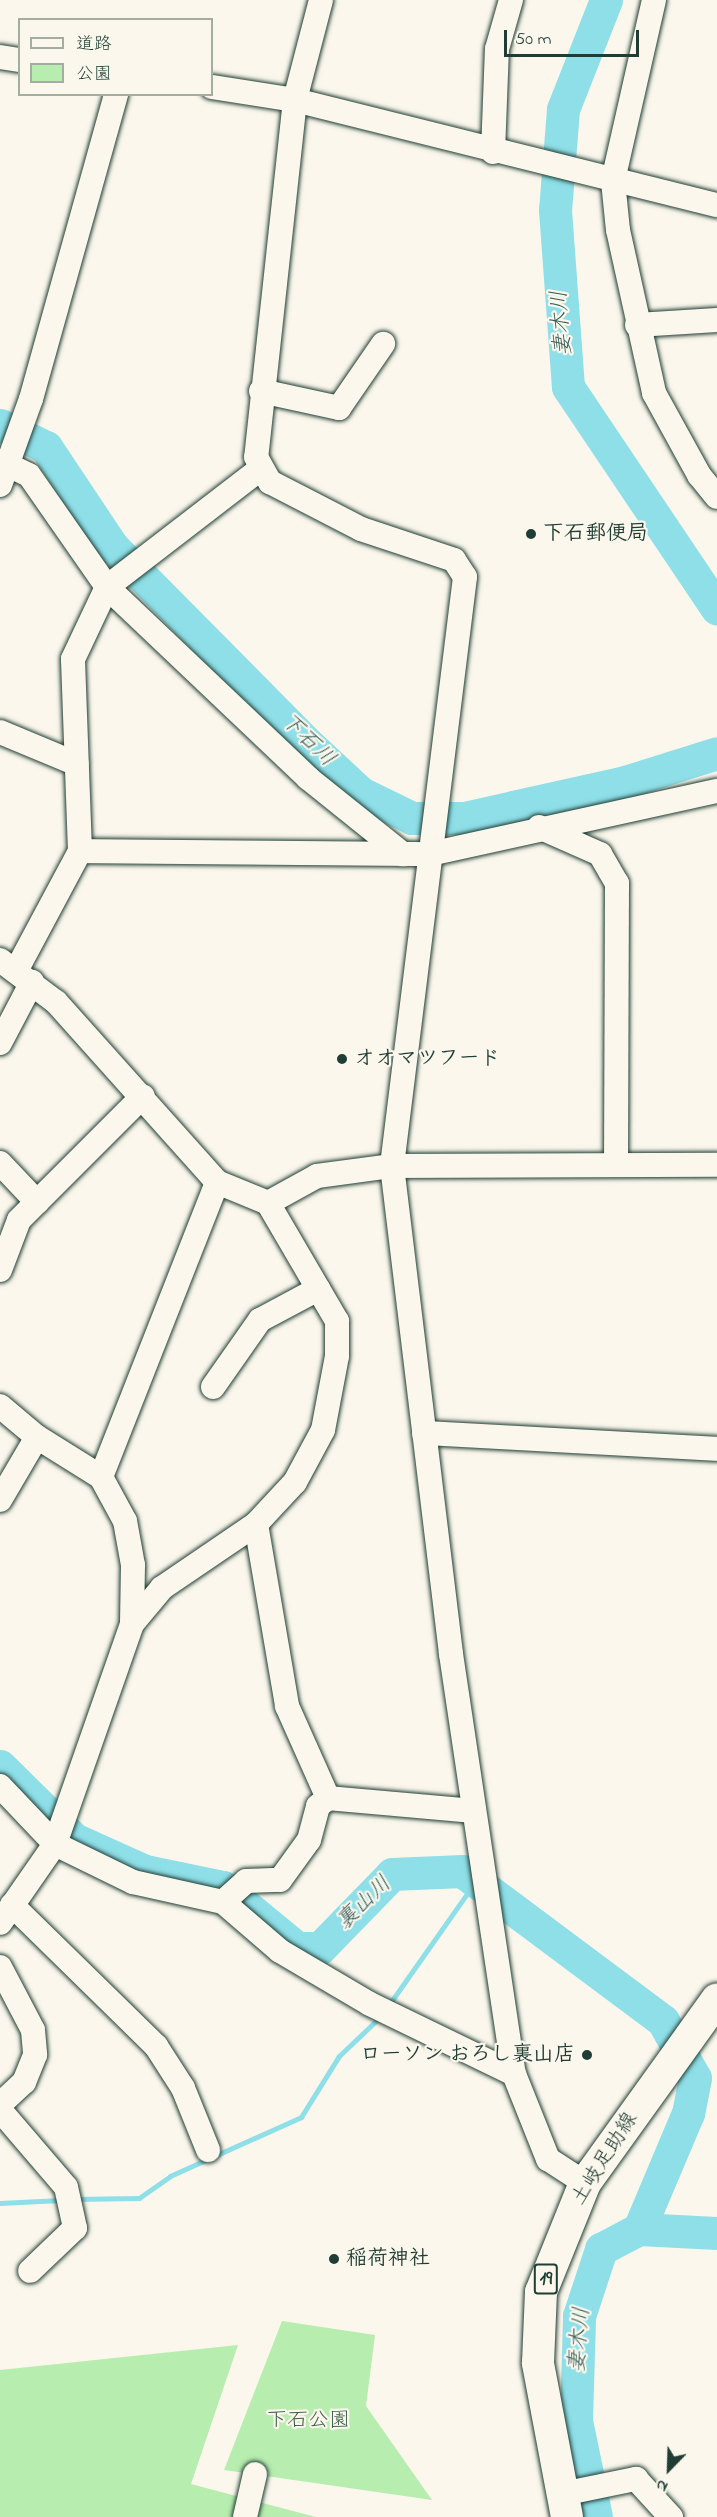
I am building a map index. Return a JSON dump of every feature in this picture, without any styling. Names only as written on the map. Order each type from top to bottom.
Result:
[{"type":"main road","name":"土岐足助線","points":[[570,2501],[538,2362],[542,2292],[585,2184],[717,1999]]},
{"type":"street","points":[[321,0],[295,99],[255,433],[259,470],[270,482],[361,529],[454,560],[465,577],[392,1166],[473,1811],[514,2074],[548,2159],[585,2184]]},
{"type":"street","points":[[654,0],[614,181],[636,325],[654,393],[717,497]]},
{"type":"street","points":[[493,152],[497,49],[506,2]]},
{"type":"street","points":[[0,57],[18,60]]},
{"type":"street","points":[[213,87],[295,99],[493,152],[717,205]]},
{"type":"street","points":[[115,96],[31,399],[3,470],[29,475],[107,587],[308,778],[403,854]]},
{"type":"street","points":[[636,325],[717,320]]},
{"type":"street","points":[[261,391],[339,408],[383,344]]},
{"type":"street","points":[[0,1043],[17,970],[80,851],[73,659],[107,587],[259,470]]},
{"type":"street","points":[[0,732],[77,764]]},
{"type":"street","points":[[80,851],[430,854],[539,827],[717,791]]},
{"type":"street","points":[[539,827],[600,854],[617,883],[616,1166]]},
{"type":"street","points":[[17,970],[143,1095],[217,1182],[268,1203],[337,1321],[337,1356],[323,1430],[295,1482],[256,1524],[162,1588],[132,1624]]},
{"type":"street","points":[[0,1270],[19,1220],[143,1095]]},
{"type":"street","points":[[0,1163],[37,1202]]},
{"type":"street","points":[[268,1203],[317,1176],[392,1166],[717,1165]]},
{"type":"street","points":[[101,1477],[217,1182]]},
{"type":"street","points":[[213,1388],[260,1320],[318,1288]]},
{"type":"street","points":[[0,1406],[37,1437],[101,1477],[124,1521],[133,1565],[132,1624],[55,1844],[6,1914],[156,2046],[183,2088],[207,2150]]},
{"type":"street","points":[[424,1433],[717,1449]]},
{"type":"street","points":[[0,1500],[37,1437]]},
{"type":"street","points":[[256,1524],[287,1706],[328,1798]]},
{"type":"street","points":[[0,1786],[55,1844],[134,1882],[223,1902],[280,1951],[370,2004],[514,2074]]},
{"type":"street","points":[[223,1902],[246,1881],[280,1880],[309,1840],[318,1806],[328,1798],[473,1811]]},
{"type":"street","points":[[0,1967],[33,2030],[35,2055],[24,2082],[0,2104]]},
{"type":"street","points":[[0,2110],[66,2187],[75,2228],[30,2271]]},
{"type":"street","points":[[245,2517],[255,2474]]},
{"type":"street","points":[[570,2501],[626,2480],[636,2479],[671,2517]]},
{"type":"green space","name":"下石公園","points":[[282,2321],[375,2335],[366,2406],[432,2500],[224,2470]]},
{"type":"green space","points":[[238,2345],[191,2484],[316,2517],[0,2517],[0,2370]]},
{"type":"waterway","name":"妻木川","points":[[606,0],[563,109],[555,210],[568,387],[717,609]]},
{"type":"waterway","name":"下石川","points":[[0,425],[46,447],[112,546],[310,746],[361,793],[412,818],[464,818],[625,782],[717,753]]},
{"type":"waterway","name":"裏山川","points":[[0,1766],[74,1839],[145,1871],[223,1887],[297,1948],[320,1948],[392,1874],[462,1871],[663,2021],[695,2078],[688,2113],[639,2229]]},
{"type":"waterway","points":[[388,2006],[476,1881]]},
{"type":"waterway","points":[[74,2199],[139,2198],[170,2176],[301,2117],[339,2056],[381,2016]]},
{"type":"waterway","points":[[0,2203],[61,2200]]},
{"type":"waterway","name":"妻木川","points":[[596,2517],[576,2420],[579,2316],[601,2249],[639,2229],[717,2233]]},
{"type":"place","name":"下石郵便局","points":[[531,534]]},
{"type":"place","name":"オオマツフード","points":[[342,1059]]},
{"type":"place","name":"ローソン おろし裏山店","points":[[587,2055]]},
{"type":"place","name":"稲荷神社","points":[[334,2259]]}]
